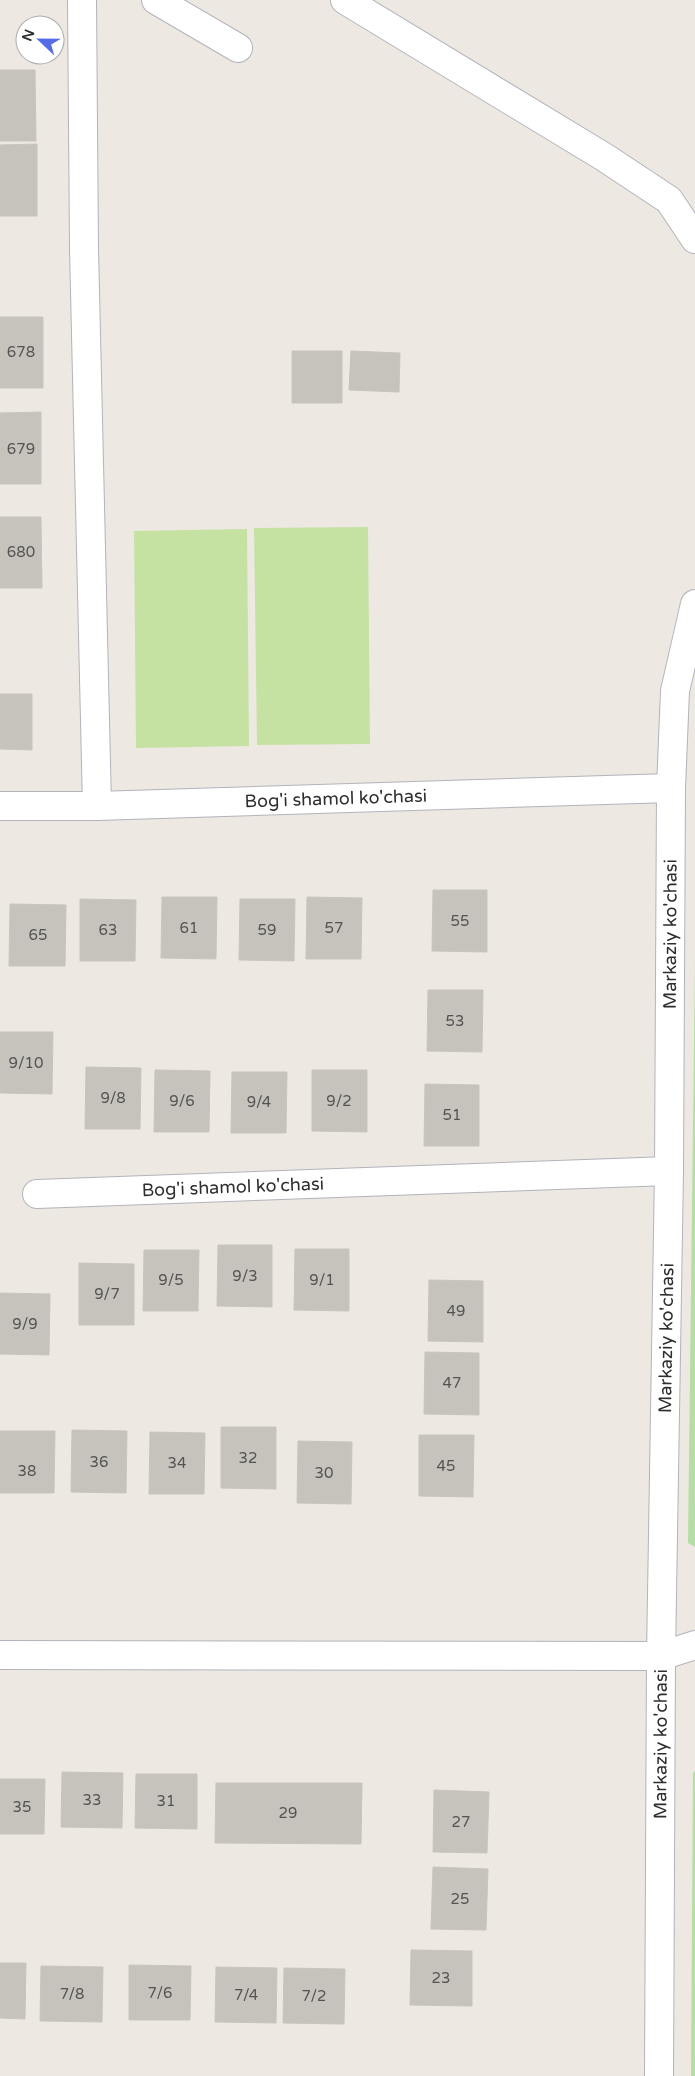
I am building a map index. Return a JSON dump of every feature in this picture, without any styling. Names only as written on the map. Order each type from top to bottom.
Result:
[{"type":"street","points":[[82,0],[84,248],[97,806]]},
{"type":"street","points":[[156,0],[238,48]]},
{"type":"street","points":[[346,0],[604,157],[669,200],[695,239]]},
{"type":"street","name":"Markaziy ko'chasi","points":[[659,2076],[661,1656],[671,788],[675,691],[695,604]]},
{"type":"street","name":"Bog'i shamol ko'chasi","points":[[0,806],[97,806],[671,788]]},
{"type":"street","name":"Bog'i shamol ko'chasi","points":[[37,1194],[668,1171]]},
{"type":"street","points":[[0,1655],[661,1656],[695,1645]]},
{"type":"green space","points":[[368,527],[370,744],[257,745],[254,528]]},
{"type":"green space","points":[[247,529],[249,746],[136,748],[134,531]]},
{"type":"green space","points":[[695,956],[695,1547],[688,1543]]},
{"type":"green space","points":[[695,1771],[695,2076],[691,2076],[693,1773]]},
{"type":"building","points":[[0,70],[35,70],[36,141],[0,141]]},
{"type":"building","points":[[37,144],[37,216],[0,216],[0,145]]},
{"type":"building","points":[[0,317],[43,317],[43,388],[0,388]]},
{"type":"building","points":[[292,351],[342,351],[342,403],[292,403]]},
{"type":"building","points":[[351,351],[400,353],[399,392],[349,390]]},
{"type":"building","points":[[41,412],[41,484],[0,484],[0,413]]},
{"type":"building","points":[[0,517],[41,517],[42,588],[0,588]]},
{"type":"building","points":[[0,694],[32,694],[32,750],[0,749]]},
{"type":"building","points":[[433,890],[487,890],[487,952],[432,951]]},
{"type":"building","points":[[162,897],[217,897],[216,959],[161,958]]},
{"type":"building","points":[[307,897],[362,898],[361,959],[306,959]]},
{"type":"building","points":[[80,899],[136,900],[135,961],[80,961]]},
{"type":"building","points":[[240,899],[295,899],[294,961],[239,960]]},
{"type":"building","points":[[10,904],[66,905],[65,966],[9,966]]},
{"type":"building","points":[[428,990],[483,990],[482,1052],[427,1051]]},
{"type":"building","points":[[0,1032],[53,1032],[52,1094],[0,1093]]},
{"type":"building","points":[[86,1067],[141,1068],[140,1129],[85,1129]]},
{"type":"building","points":[[155,1070],[210,1071],[209,1132],[154,1132]]},
{"type":"building","points":[[312,1070],[367,1070],[367,1132],[312,1131]]},
{"type":"building","points":[[232,1072],[287,1072],[286,1133],[231,1133]]},
{"type":"building","points":[[425,1084],[479,1085],[479,1146],[424,1146]]},
{"type":"building","points":[[218,1245],[272,1245],[272,1307],[217,1306]]},
{"type":"building","points":[[295,1249],[349,1249],[349,1311],[294,1310]]},
{"type":"building","points":[[144,1250],[199,1250],[198,1311],[143,1311]]},
{"type":"building","points":[[79,1263],[134,1264],[134,1325],[79,1325]]},
{"type":"building","points":[[429,1280],[483,1281],[483,1342],[428,1341]]},
{"type":"building","points":[[0,1293],[50,1294],[49,1355],[0,1354]]},
{"type":"building","points":[[425,1352],[479,1353],[479,1415],[424,1414]]},
{"type":"building","points":[[221,1427],[276,1427],[276,1489],[221,1488]]},
{"type":"building","points":[[72,1430],[127,1431],[126,1493],[71,1492]]},
{"type":"building","points":[[0,1431],[55,1431],[54,1493],[0,1493]]},
{"type":"building","points":[[150,1432],[205,1433],[204,1494],[149,1494]]},
{"type":"building","points":[[419,1435],[474,1435],[473,1497],[419,1496]]},
{"type":"building","points":[[298,1441],[352,1442],[351,1504],[297,1503]]},
{"type":"building","points":[[62,1772],[123,1773],[122,1828],[61,1827]]},
{"type":"building","points":[[136,1774],[197,1774],[197,1829],[135,1828]]},
{"type":"building","points":[[0,1779],[45,1779],[44,1834],[0,1834]]},
{"type":"building","points":[[216,1783],[362,1783],[361,1844],[215,1843]]},
{"type":"building","points":[[434,1790],[489,1792],[487,1853],[433,1852]]},
{"type":"building","points":[[433,1867],[488,1869],[486,1930],[431,1929]]},
{"type":"building","points":[[411,1950],[472,1951],[472,2006],[410,2005]]},
{"type":"building","points":[[0,1963],[26,1963],[25,2019],[0,2018]]},
{"type":"building","points":[[129,1965],[191,1966],[190,2020],[129,2020]]},
{"type":"building","points":[[41,1966],[103,1967],[102,2022],[40,2021]]},
{"type":"building","points":[[216,1967],[277,1968],[276,2023],[215,2022]]},
{"type":"building","points":[[284,1968],[345,1969],[344,2024],[283,2023]]}]
